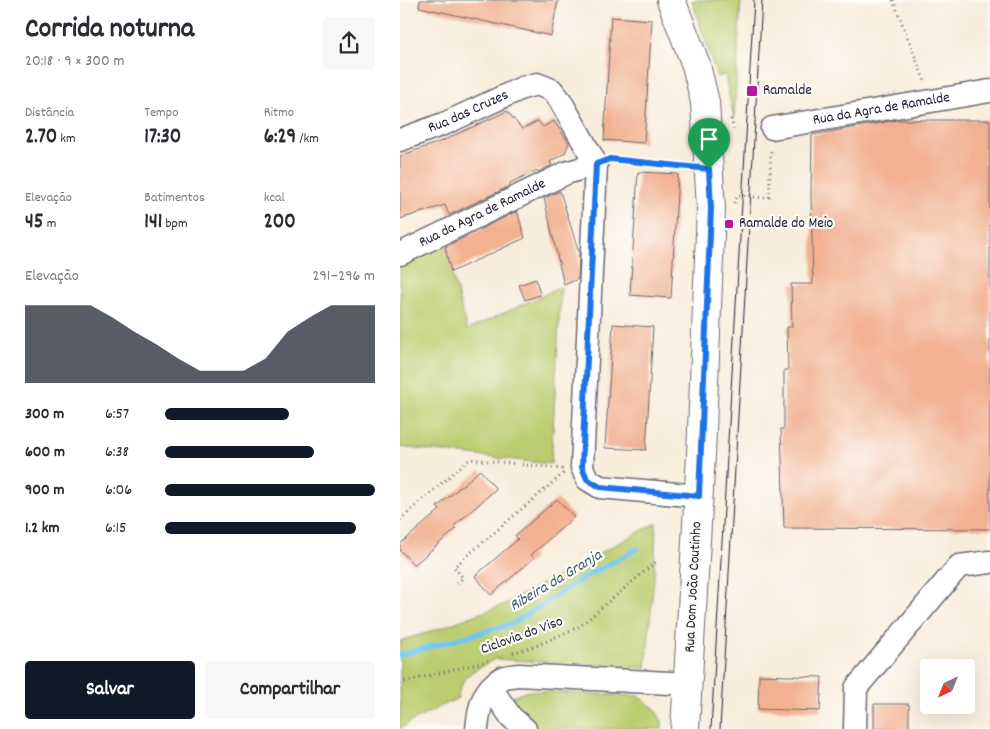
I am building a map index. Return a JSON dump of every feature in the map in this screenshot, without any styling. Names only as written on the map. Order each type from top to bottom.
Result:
[{"type":"main road","name":"Rua Dom João Coutinho","points":[[671,0],[696,65],[705,102],[711,209],[699,496],[685,729]]},
{"type":"street","name":"Rua das Cruzes","points":[[400,140],[446,123],[522,88],[537,84],[552,90],[560,100],[596,164]]},
{"type":"street","name":"Rua da Agra de Ramalde","points":[[772,128],[990,91]]},
{"type":"street","name":"Rua da Agra de Ramalde","points":[[400,254],[566,173],[596,164]]},
{"type":"street","points":[[596,164],[582,467],[587,479],[600,487],[699,496]]},
{"type":"street","points":[[855,729],[856,688],[959,566],[990,562]]},
{"type":"street","points":[[477,729],[480,703],[491,688],[502,678],[518,675],[688,684]]},
{"type":"street","points":[[491,688],[511,717],[525,729]]},
{"type":"path","points":[[893,0],[933,101]]},
{"type":"path","points":[[738,195],[768,197],[771,157]]},
{"type":"path","points":[[596,164],[610,159],[709,169]]},
{"type":"path","points":[[400,520],[467,461],[568,470],[454,567],[463,578],[457,584]]},
{"type":"path","name":"Ciclovia do Viso","points":[[511,654],[536,646],[580,626],[658,560]]},
{"type":"path","name":"Ciclovia do Viso","points":[[400,683],[495,659]]},
{"type":"green space","points":[[692,0],[741,0],[734,119],[725,75],[717,77]]},
{"type":"green space","points":[[443,239],[467,330],[561,287],[551,464],[400,447],[400,254]]},
{"type":"green space","points":[[656,523],[654,576],[646,668],[495,659],[470,673],[462,684],[458,698],[400,729],[400,641],[503,605]]},
{"type":"green space","points":[[529,691],[638,696],[654,708],[662,721],[662,729],[510,729],[513,696]]},
{"type":"building","points":[[420,0],[558,0],[551,36],[419,7]]},
{"type":"building","points":[[611,17],[652,20],[644,143],[604,140]]},
{"type":"building","points":[[507,111],[522,129],[538,121],[543,127],[554,121],[569,143],[565,153],[550,162],[552,165],[510,183],[510,186],[449,215],[445,205],[400,219],[400,156],[442,141]]},
{"type":"building","points":[[897,120],[990,120],[990,529],[784,528],[781,429],[784,429],[784,370],[788,370],[787,327],[792,327],[791,284],[813,284],[812,135]]},
{"type":"building","points":[[638,172],[678,174],[671,298],[630,295]]},
{"type":"building","points":[[560,191],[579,253],[578,279],[564,285],[544,198]]},
{"type":"building","points":[[517,211],[525,238],[451,272],[445,247]]},
{"type":"building","points":[[536,279],[540,295],[525,300],[519,285]]},
{"type":"building","points":[[613,324],[653,327],[646,450],[605,448]]},
{"type":"building","points":[[480,470],[496,489],[454,526],[456,529],[414,565],[400,550],[400,544],[440,510],[437,507]]},
{"type":"building","points":[[557,499],[574,517],[531,555],[534,558],[491,595],[475,576],[518,539],[515,536]]},
{"type":"building","points":[[759,675],[822,677],[820,711],[758,709]]},
{"type":"building","points":[[874,704],[909,704],[909,729],[874,729]]},
{"type":"waterway","name":"Ribeira da Granja","points":[[400,655],[512,624],[582,579],[637,549]]},
{"type":"tram line","points":[[711,729],[754,0]]},
{"type":"tram line","points":[[720,729],[762,0]]},
{"type":"place","name":"Ramalde","points":[[752,91]]},
{"type":"place","name":"Ramalde do Meio","points":[[729,224]]},
{"type":"route","points":[[610,159],[709,169],[711,209],[699,496],[600,487],[587,479],[582,467],[596,164],[610,159]]}]
